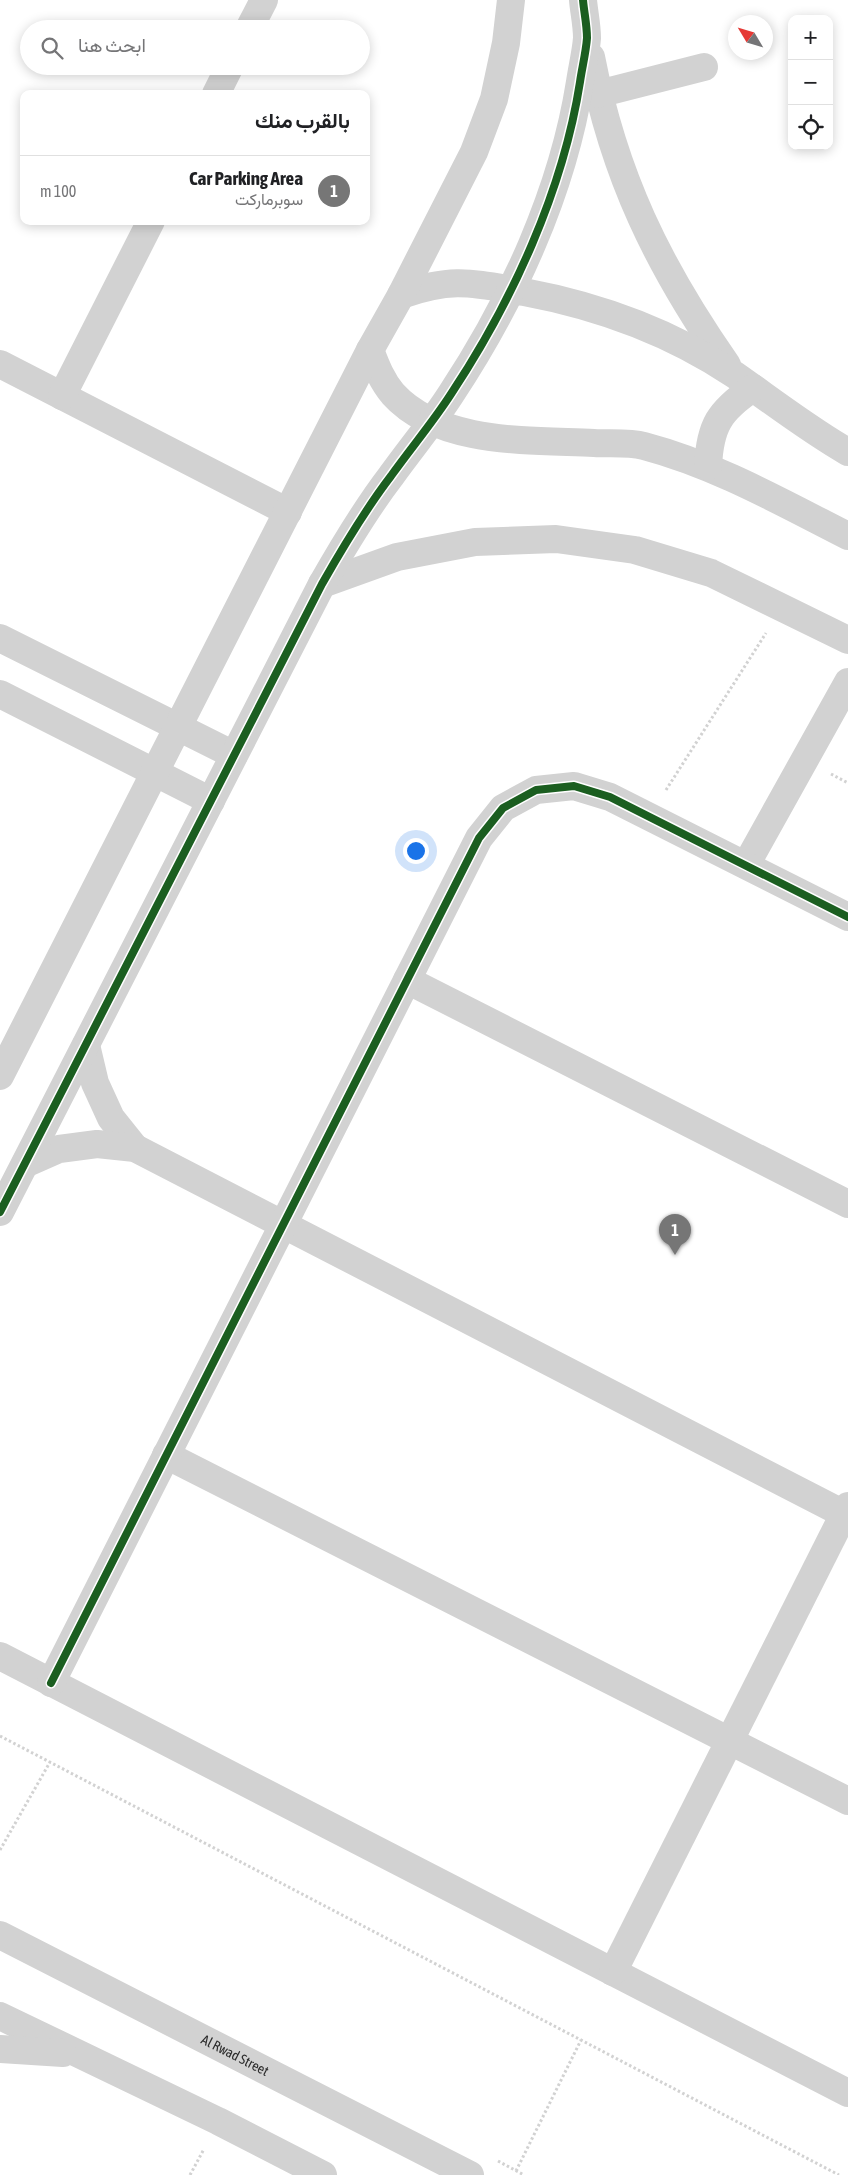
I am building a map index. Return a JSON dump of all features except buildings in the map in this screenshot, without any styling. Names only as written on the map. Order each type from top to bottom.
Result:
[{"type":"street","points":[[254,20],[264,0]]},
{"type":"street","points":[[0,1076],[370,350],[401,296],[474,152],[494,98],[506,43],[511,0]]},
{"type":"street","points":[[583,0],[587,38],[598,94],[615,154],[642,221],[665,269],[693,315],[743,381]]},
{"type":"street","points":[[0,1212],[322,584],[352,532],[390,476],[433,421],[471,364],[511,290],[533,241],[557,176],[576,110],[587,38]]},
{"type":"street","points":[[598,94],[704,67]]},
{"type":"street","points":[[218,90],[226,75]]},
{"type":"street","points":[[62,396],[149,225]]},
{"type":"street","points":[[401,296],[428,286],[456,282],[485,284],[559,299],[605,312],[632,322],[693,350],[743,381],[848,452]]},
{"type":"street","points":[[370,350],[379,373],[393,394],[411,410],[433,421],[476,435],[521,442],[641,445],[708,466],[848,536]]},
{"type":"street","points":[[0,364],[288,512]]},
{"type":"street","points":[[708,466],[709,442],[718,420],[733,401],[743,381]]},
{"type":"street","points":[[322,584],[397,557],[466,543],[556,539],[634,550],[711,572],[848,640]]},
{"type":"street","points":[[0,638],[234,756]]},
{"type":"street","points":[[746,866],[848,682]]},
{"type":"street","points":[[0,694],[211,801]]},
{"type":"street","points":[[50,1682],[478,838],[503,808],[536,790],[574,786],[610,796],[848,917]]},
{"type":"street","points":[[407,980],[848,1204]]},
{"type":"street","points":[[86,1045],[94,1083],[111,1118],[135,1148]]},
{"type":"street","points":[[25,1164],[60,1150],[97,1144],[135,1148],[846,1510],[613,1972]]},
{"type":"street","points":[[166,1455],[848,1802]]},
{"type":"street","points":[[0,1656],[848,2093]]},
{"type":"street","name":"Al Rwad Street","points":[[0,1935],[470,2175]]},
{"type":"street","points":[[0,2016],[323,2175]]},
{"type":"street","points":[[0,2049],[78,2054]]},
{"type":"path","points":[[649,816],[783,608]]},
{"type":"path","points":[[0,1736],[839,2175]]},
{"type":"path","points":[[0,1850],[50,1762]]},
{"type":"path","points":[[516,2171],[581,2040]]},
{"type":"cycle path","points":[[0,1212],[322,584],[372,502],[451,394],[473,359],[514,284],[548,204],[572,123],[587,38],[583,0]]},
{"type":"cycle path","points":[[51,1683],[479,838],[503,808],[536,790],[574,786],[610,797],[848,917]]},
{"type":"place","name":"Car Parking Area","points":[[675,1255]]}]
